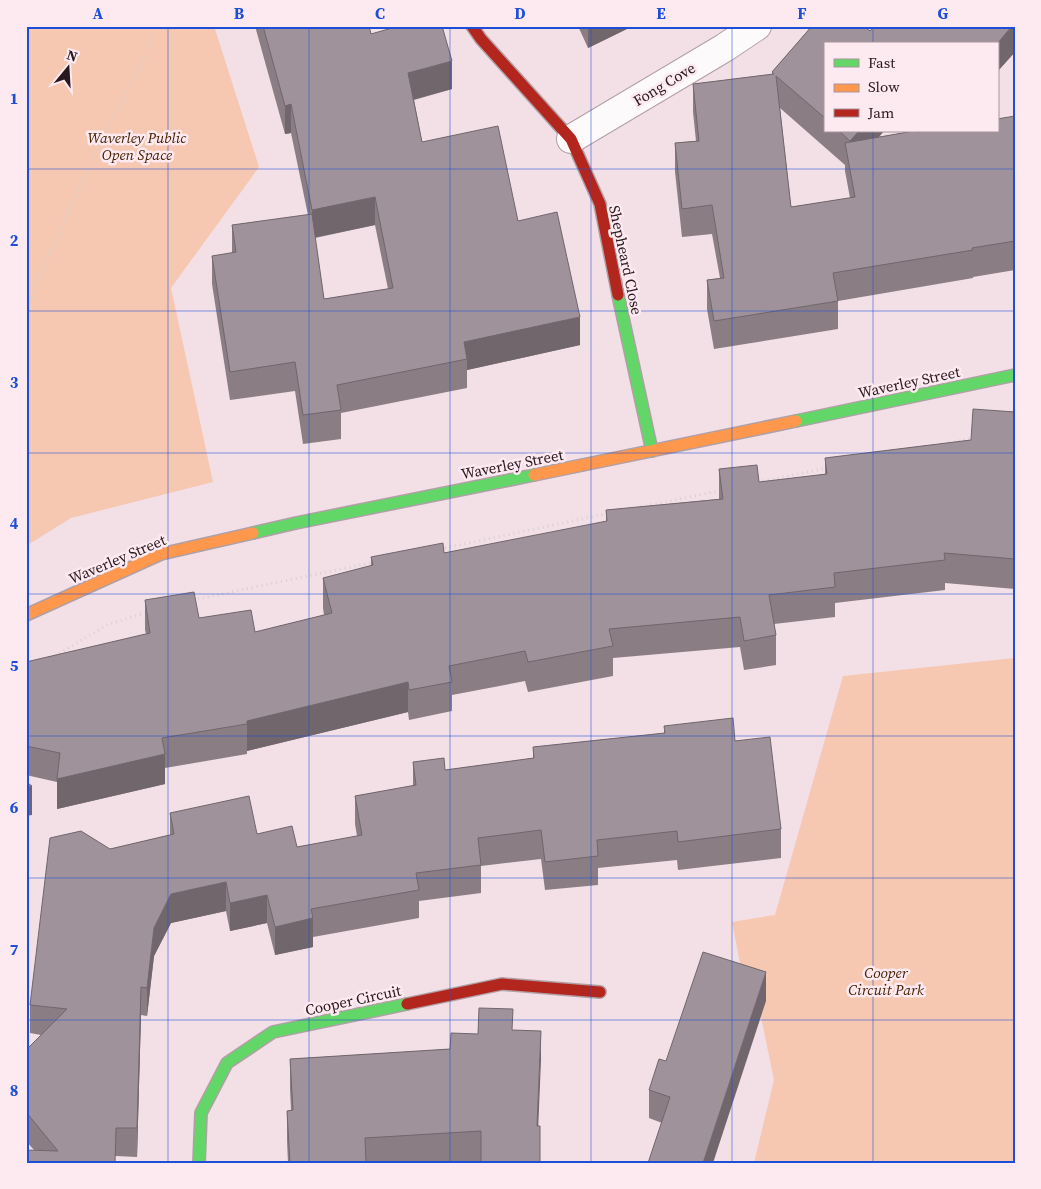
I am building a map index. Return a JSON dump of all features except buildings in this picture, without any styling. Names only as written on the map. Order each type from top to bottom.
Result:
[{"type":"street","name":"Shepheard Close","points":[[472,26],[481,39],[570,139],[600,204],[652,451]]},
{"type":"street","name":"Fong Cove","points":[[570,139],[724,48],[757,26]]},
{"type":"street","name":"Waverley Street","points":[[26,615],[161,554],[296,523],[1015,375]]},
{"type":"street","name":"Cooper Circuit","points":[[199,1163],[201,1113],[227,1063],[273,1032],[502,984],[600,992]]},
{"type":"path","points":[[26,311],[91,162],[148,50],[154,26]]},
{"type":"path","points":[[946,443],[976,437]]},
{"type":"path","points":[[751,484],[829,468]]},
{"type":"path","points":[[633,508],[731,488]]},
{"type":"path","points":[[438,549],[614,512]]},
{"type":"path","points":[[184,602],[379,561]]},
{"type":"path","points":[[50,659],[107,625],[150,612]]},
{"type":"green space","name":"Waverley Public Open Space","points":[[26,26],[214,26],[259,167],[171,288],[213,482],[71,518],[26,546]]},
{"type":"green space","name":"Cooper Circuit Park","points":[[1015,658],[1015,1163],[754,1163],[774,1080],[753,978],[743,979],[732,922],[775,915],[843,676]]},
{"type":"traffic: fast","points":[[618,295],[652,451]]},
{"type":"traffic: fast","points":[[796,421],[1015,375]]},
{"type":"traffic: fast","points":[[253,533],[534,475]]},
{"type":"traffic: fast","points":[[199,1163],[201,1113],[227,1063],[273,1032],[407,1004]]},
{"type":"traffic: slow","points":[[534,475],[796,421]]},
{"type":"traffic: slow","points":[[26,615],[161,554],[253,533]]},
{"type":"traffic: jam","points":[[472,26],[481,39],[571,139],[600,204],[618,295]]},
{"type":"traffic: jam","points":[[407,1004],[502,984],[600,992]]}]
